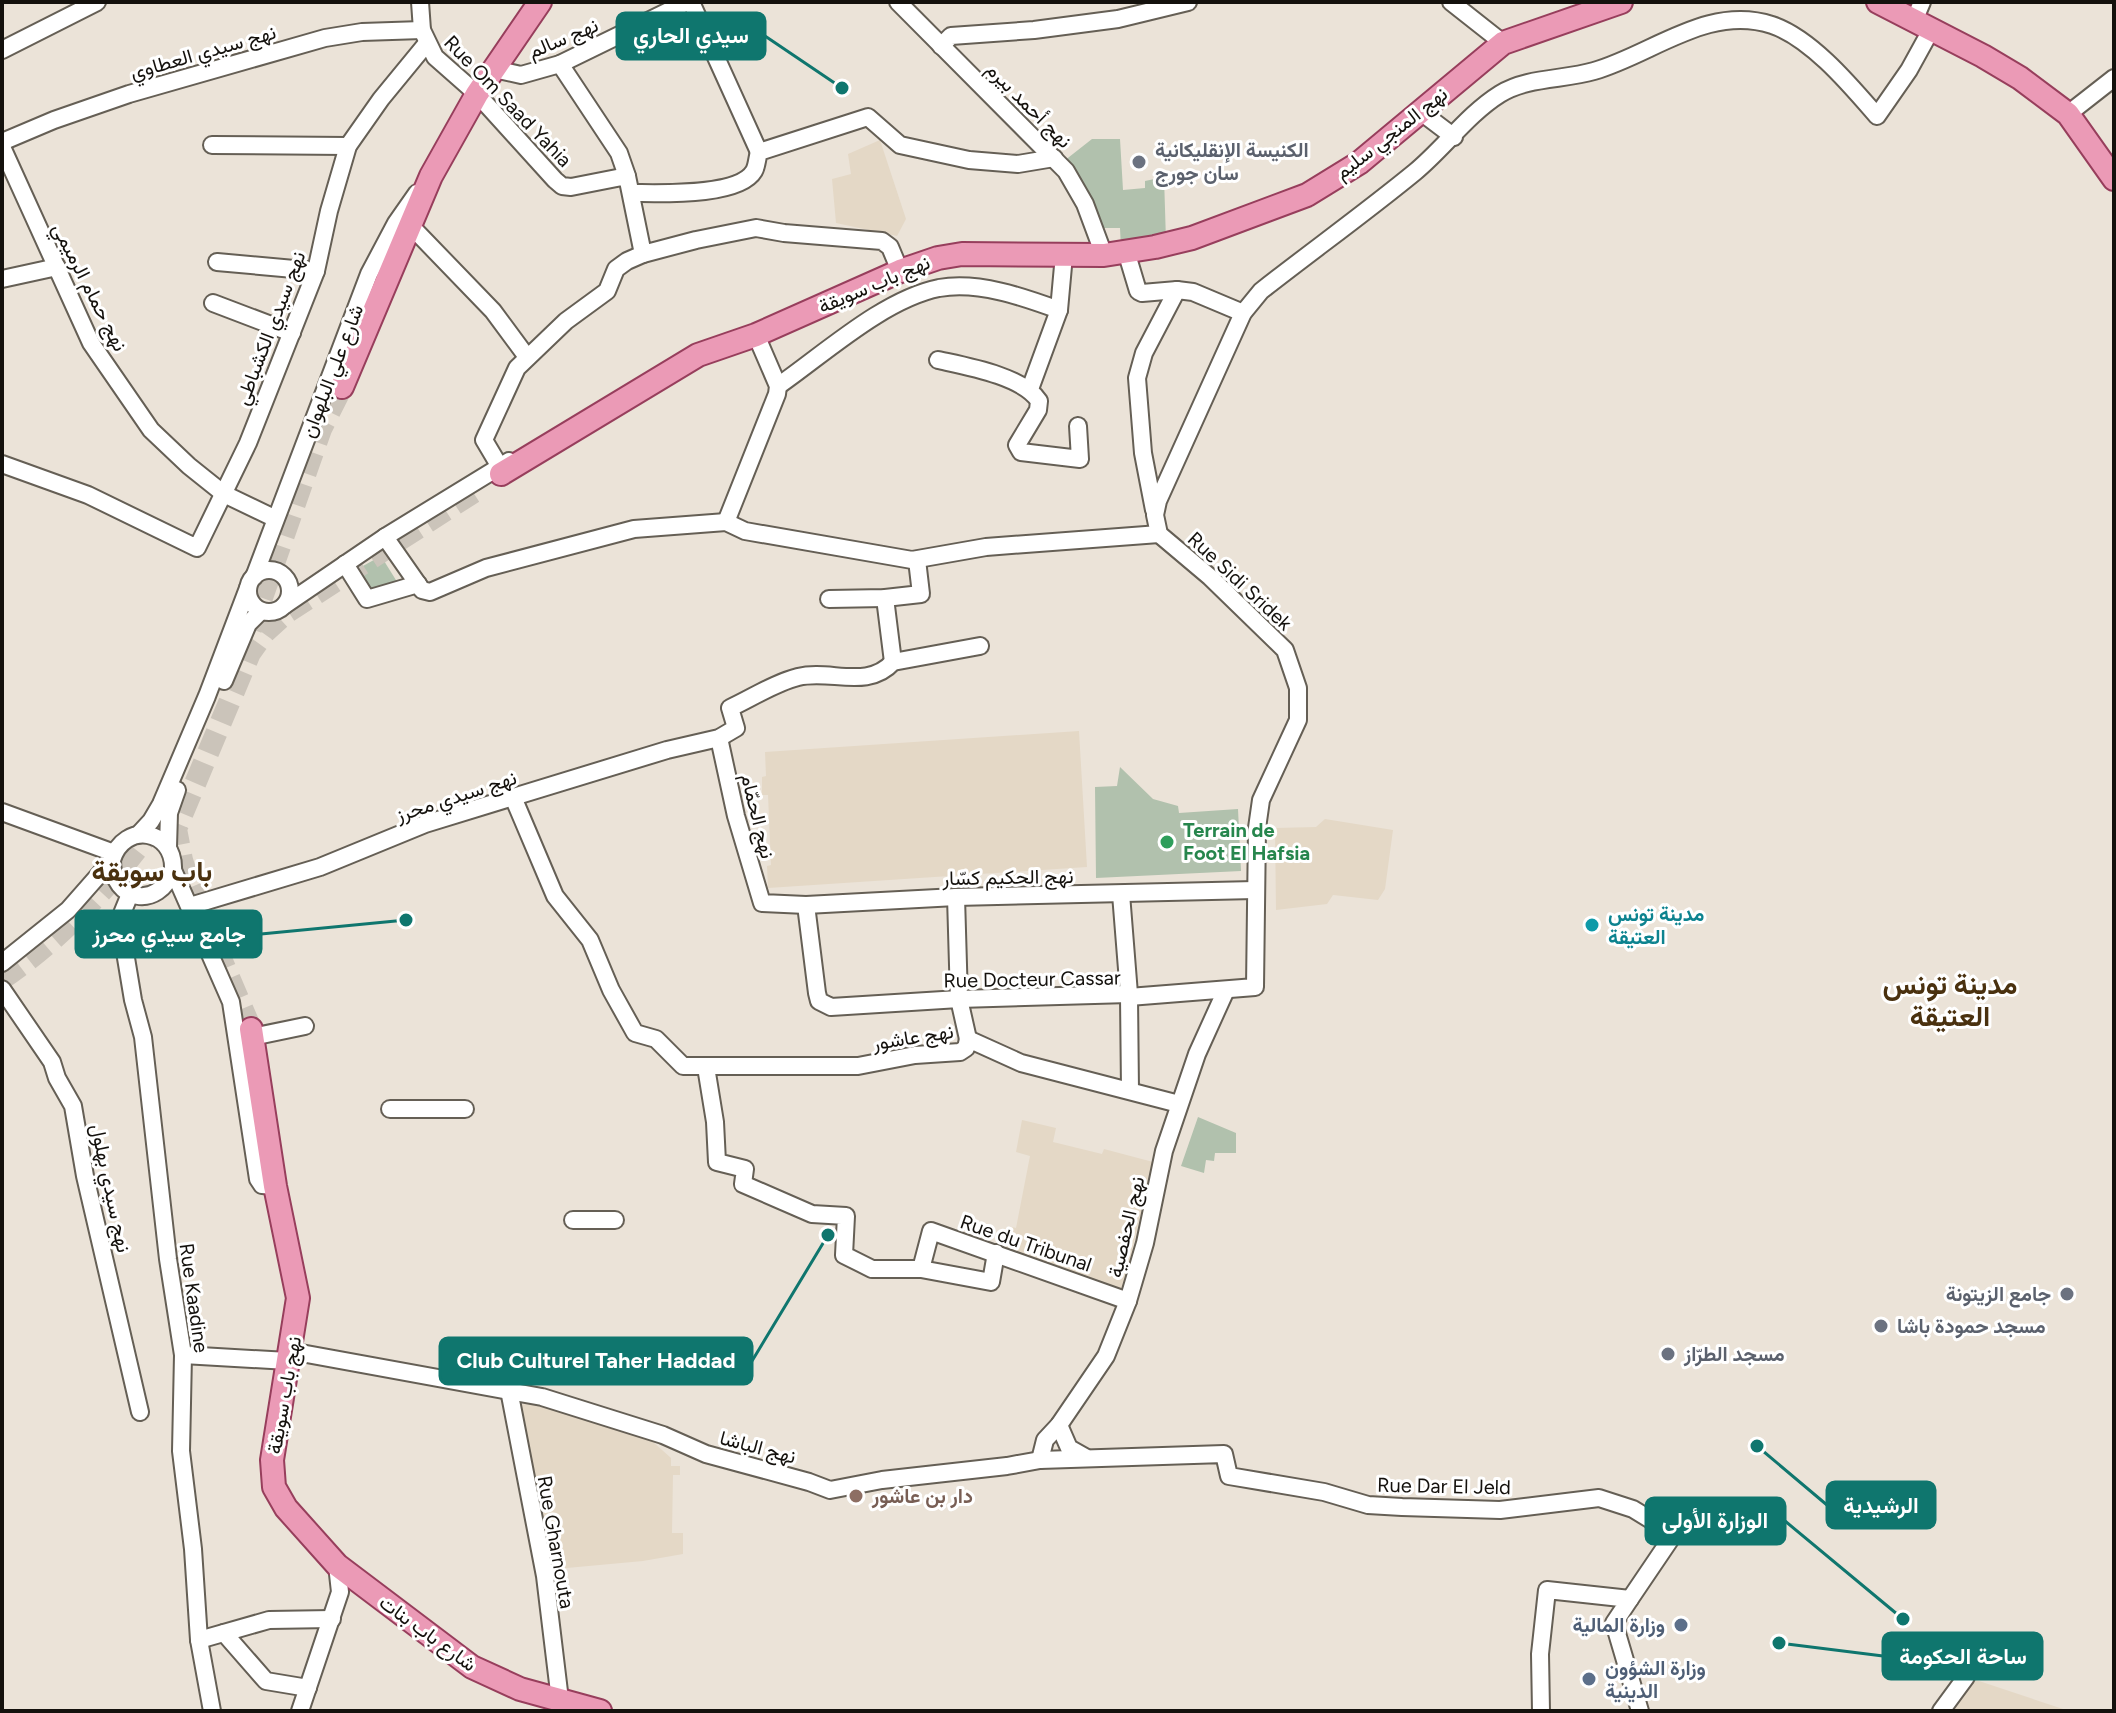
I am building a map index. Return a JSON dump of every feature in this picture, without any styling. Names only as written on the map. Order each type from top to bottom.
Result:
[{"type":"main road","name":"شارع علي البلهوان","points":[[342,387],[431,176],[477,94],[540,2]]},
{"type":"main road","name":"نهج المنجي سليم","points":[[1115,253],[1192,238],[1307,195],[1359,163],[1503,43],[1621,2]]},
{"type":"main road","points":[[1878,2],[1923,17],[2020,78],[2068,114],[2114,179]]},
{"type":"main road","name":"نهج باب سويقة","points":[[500,470],[698,355],[756,335],[900,271],[938,258],[962,254],[1115,253]]},
{"type":"main road","name":"نهج باب سويقة","points":[[251,1033],[275,1186],[298,1298],[272,1460],[274,1487],[286,1508],[344,1571]]},
{"type":"main road","name":"شارع باب بنات","points":[[344,1571],[472,1667],[520,1689],[596,1711]]},
{"type":"street","points":[[2,50],[97,2]]},
{"type":"street","name":"Rue Om Saad Yahia","points":[[420,2],[424,36],[435,57],[477,94],[562,186],[629,184]]},
{"type":"street","points":[[629,184],[682,194],[727,186],[754,171],[759,152],[689,2]]},
{"type":"street","name":"نهج سالم","points":[[494,69],[529,75],[560,64],[689,2]]},
{"type":"street","name":"نهج أحمد بيرم","points":[[898,2],[1066,171],[1138,291],[1147,294],[1177,290]]},
{"type":"street","points":[[941,46],[951,36],[1034,30],[1118,19],[1188,2]]},
{"type":"street","points":[[1451,2],[1503,43]]},
{"type":"street","points":[[1155,515],[1158,501],[1243,313],[1261,291],[1415,171],[1487,104],[1510,89],[1596,71],[1685,32],[1730,20],[1752,20],[1774,26],[1802,41],[1877,116],[1909,70],[1923,17]]},
{"type":"street","name":"نهج سيدي العطاوي","points":[[2,145],[54,120],[129,94],[311,41],[362,32],[424,36]]},
{"type":"street","name":"نهج سيدي الكشباطي","points":[[2,464],[88,495],[197,548],[248,443],[316,271],[348,146],[424,36]]},
{"type":"street","points":[[560,64],[619,153],[629,184],[643,254]]},
{"type":"street","points":[[2068,114],[2114,78]]},
{"type":"street","points":[[1421,112],[1454,137]]},
{"type":"street","points":[[759,152],[868,117],[900,145],[969,160],[1018,164],[1054,158]]},
{"type":"street","name":"نهج حمام الرميمي","points":[[2,145],[91,343],[151,430],[224,494],[274,518]]},
{"type":"street","points":[[212,145],[348,146]]},
{"type":"street","name":"شارع علي البلهوان","points":[[139,834],[161,804],[207,696],[381,248],[412,199],[431,176]]},
{"type":"street","points":[[409,224],[493,311],[527,357]]},
{"type":"street","points":[[500,470],[486,447],[485,436],[512,377],[527,357],[566,321],[607,291],[616,269],[627,261],[696,240],[756,228],[882,241],[890,247],[900,271]]},
{"type":"street","points":[[1030,389],[1059,310],[1064,255]]},
{"type":"street","points":[[217,262],[316,271]]},
{"type":"street","points":[[2,279],[57,267]]},
{"type":"street","points":[[778,386],[879,313],[941,288],[998,291],[1059,310]]},
{"type":"street","points":[[1177,290],[1204,295],[1243,313]]},
{"type":"street","name":"Rue Sidi Sridek","points":[[1177,290],[1144,353],[1137,378],[1143,453],[1159,534],[1210,577],[1285,650],[1298,688],[1298,720],[1261,800],[1255,890],[1255,987]]},
{"type":"street","points":[[213,303],[292,333]]},
{"type":"street","points":[[726,522],[774,405],[778,386],[756,335]]},
{"type":"street","points":[[938,360],[989,373],[1030,389],[1039,401],[1038,410],[1017,445],[1021,452],[1080,459],[1078,426]]},
{"type":"street","name":"نهج باب سويقة","points":[[285,605],[385,537],[500,470]]},
{"type":"street","points":[[385,537],[422,590],[430,592],[486,568],[612,534],[671,525],[726,522],[745,531],[904,560],[986,547],[1159,534]]},
{"type":"street","points":[[829,599],[921,594],[917,560]]},
{"type":"street","points":[[345,564],[367,599],[418,584]]},
{"type":"street","points":[[272,570],[283,576],[290,593],[285,605],[274,612],[261,611],[252,604],[251,582],[259,573],[272,570]]},
{"type":"street","points":[[885,598],[893,662],[980,646]]},
{"type":"street","points":[[168,847],[167,824],[172,802],[248,624],[261,611]]},
{"type":"street","name":"نهج سيدي محرز","points":[[190,906],[320,867],[425,824],[667,750],[719,738],[736,728],[730,708],[783,682],[804,676],[871,677],[887,669],[893,662]]},
{"type":"street","name":"نهج الحمّام","points":[[719,738],[736,816],[762,903]]},
{"type":"street","name":"نهج عاشور","points":[[513,797],[555,896],[590,940],[611,990],[635,1033],[656,1039],[683,1066],[858,1066],[915,1055],[960,1052],[966,1048],[968,1039],[1021,1063],[1179,1104]]},
{"type":"street","points":[[2,812],[113,856]]},
{"type":"street","points":[[2,963],[68,910],[124,840],[139,834],[155,837],[172,854],[173,870],[162,890],[152,895],[130,894],[115,880],[113,856]]},
{"type":"street","name":"نهج باب سويقة","points":[[173,870],[231,1002],[258,1179],[262,1185],[275,1186]]},
{"type":"street","name":"نهج الحكيم كسّار","points":[[762,903],[806,905],[956,897],[1255,890]]},
{"type":"street","name":"Rue Kaadine","points":[[130,894],[121,916],[121,928],[133,1000],[143,1037],[168,1259],[183,1355],[181,1451],[193,1549],[199,1640],[212,1711]]},
{"type":"street","points":[[1121,894],[1129,996],[1130,1090]]},
{"type":"street","points":[[956,897],[959,999],[968,1039]]},
{"type":"street","name":"Rue Docteur Cassar","points":[[806,905],[817,993],[819,1001],[831,1007],[959,999],[1129,996],[1255,987]]},
{"type":"street","name":"نهج سيدي بهلول","points":[[2,989],[52,1062],[73,1106],[85,1176],[140,1412]]},
{"type":"street","name":"نهج الحفصية","points":[[1040,1460],[1045,1440],[1059,1425],[1106,1356],[1128,1301],[1145,1243],[1164,1151],[1197,1054],[1226,990]]},
{"type":"street","points":[[251,1033],[305,1026]]},
{"type":"street","points":[[706,1067],[715,1122],[717,1162],[745,1169],[743,1184],[812,1214],[846,1216],[844,1255],[872,1269],[921,1269],[991,1282],[996,1253]]},
{"type":"street","points":[[390,1109],[465,1109]]},
{"type":"street","points":[[573,1220],[615,1220]]},
{"type":"street","name":"Rue du Tribunal","points":[[921,1269],[931,1231],[1128,1301]]},
{"type":"street","name":"نهج الباشا","points":[[183,1355],[289,1356],[509,1390],[596,1412],[663,1435],[706,1454],[830,1490],[882,1480],[1040,1460],[1224,1454]]},
{"type":"street","name":"Rue Gharnouta","points":[[509,1390],[545,1576],[560,1700]]},
{"type":"street","points":[[1059,1425],[1069,1448],[1085,1457]]},
{"type":"street","name":"Rue Dar El Jeld","points":[[1224,1454],[1229,1476],[1324,1492],[1368,1505],[1500,1510],[1599,1498],[1633,1509],[1674,1534],[1630,1599]]},
{"type":"street","points":[[300,1711],[332,1619],[344,1571]]},
{"type":"street","points":[[1541,1711],[1540,1654],[1547,1590],[1630,1599],[1614,1623],[1640,1711]]},
{"type":"street","points":[[199,1640],[269,1620],[332,1619]]},
{"type":"street","points":[[224,1633],[266,1681],[308,1688]]},
{"type":"street","points":[[1941,1711],[1966,1677]]},
{"type":"shaded area","points":[[880,140],[906,219],[897,236],[836,223],[832,179],[851,174],[848,154]]},
{"type":"shaded area","points":[[1079,731],[1087,867],[768,888],[767,866],[771,865],[768,795],[762,795],[762,777],[766,776],[765,752]]},
{"type":"shaded area","points":[[1325,819],[1393,830],[1385,889],[1378,900],[1333,895],[1327,904],[1276,910],[1275,828],[1316,827]]},
{"type":"shaded area","points":[[1022,1120],[1056,1128],[1053,1142],[1102,1154],[1104,1149],[1153,1162],[1122,1294],[1001,1251],[1012,1227],[1016,1228],[1030,1156],[1016,1152]]},
{"type":"shaded area","points":[[518,1404],[542,1405],[623,1429],[653,1442],[671,1458],[671,1466],[680,1466],[680,1475],[673,1475],[672,1533],[683,1533],[683,1554],[545,1570]]},
{"type":"shaded area","points":[[1976,1680],[2069,1711],[1951,1711],[1962,1693]]},
{"type":"green space","points":[[1092,139],[1120,139],[1123,190],[1145,188],[1145,181],[1164,177],[1166,241],[1121,248],[1120,228],[1097,228],[1064,161]]},
{"type":"green space","points":[[381,556],[399,585],[368,592],[354,571]]},
{"type":"green space","name":"Terrain de Foot El Hafsia","points":[[1120,767],[1153,799],[1178,806],[1179,813],[1238,809],[1241,871],[1096,878],[1095,787],[1117,786]]},
{"type":"green space","points":[[1198,1117],[1236,1133],[1236,1153],[1215,1153],[1214,1161],[1206,1160],[1204,1173],[1181,1166]]},
{"type":"tunnel","points":[[251,629],[321,429],[342,387]]},
{"type":"tunnel","points":[[251,1029],[190,886],[176,829],[250,653],[265,632],[286,613],[477,490]]},
{"type":"tunnel","points":[[2,979],[47,945],[88,906],[160,818]]},
{"type":"place","name":"سيدي الحاري","points":[[842,88]]},
{"type":"place","name":"الكنيسة الإنقليكانية سان جورج","points":[[1139,162]]},
{"type":"place","name":"Terrain de Foot El Hafsia","points":[[1167,842]]},
{"type":"place","name":"جامع سيدي محرز","points":[[406,920]]},
{"type":"place","name":"مدينة تونس العتيقة","points":[[1592,925]]},
{"type":"place","name":"Club Culturel Taher Haddad","points":[[828,1235]]},
{"type":"place","name":"جامع الزيتونة","points":[[2067,1294]]},
{"type":"place","name":"مسجد حمودة باشا","points":[[1881,1326]]},
{"type":"place","name":"مسجد الطرّاز","points":[[1668,1354]]},
{"type":"place","name":"الرشيدية","points":[[1757,1446]]},
{"type":"place","name":"دار بن عاشور","points":[[856,1496]]},
{"type":"place","name":"الوزارة الأولى","points":[[1903,1619]]},
{"type":"place","name":"وزارة المالية","points":[[1681,1625]]},
{"type":"place","name":"ساحة الحكومة","points":[[1779,1643]]},
{"type":"place","name":"وزارة الشؤون الدينية","points":[[1589,1679]]},
{"type":"district","name":"باب سويقة","points":[[152,871]]},
{"type":"district","name":"مدينة تونس العتيقة","points":[[1950,1000]]}]
